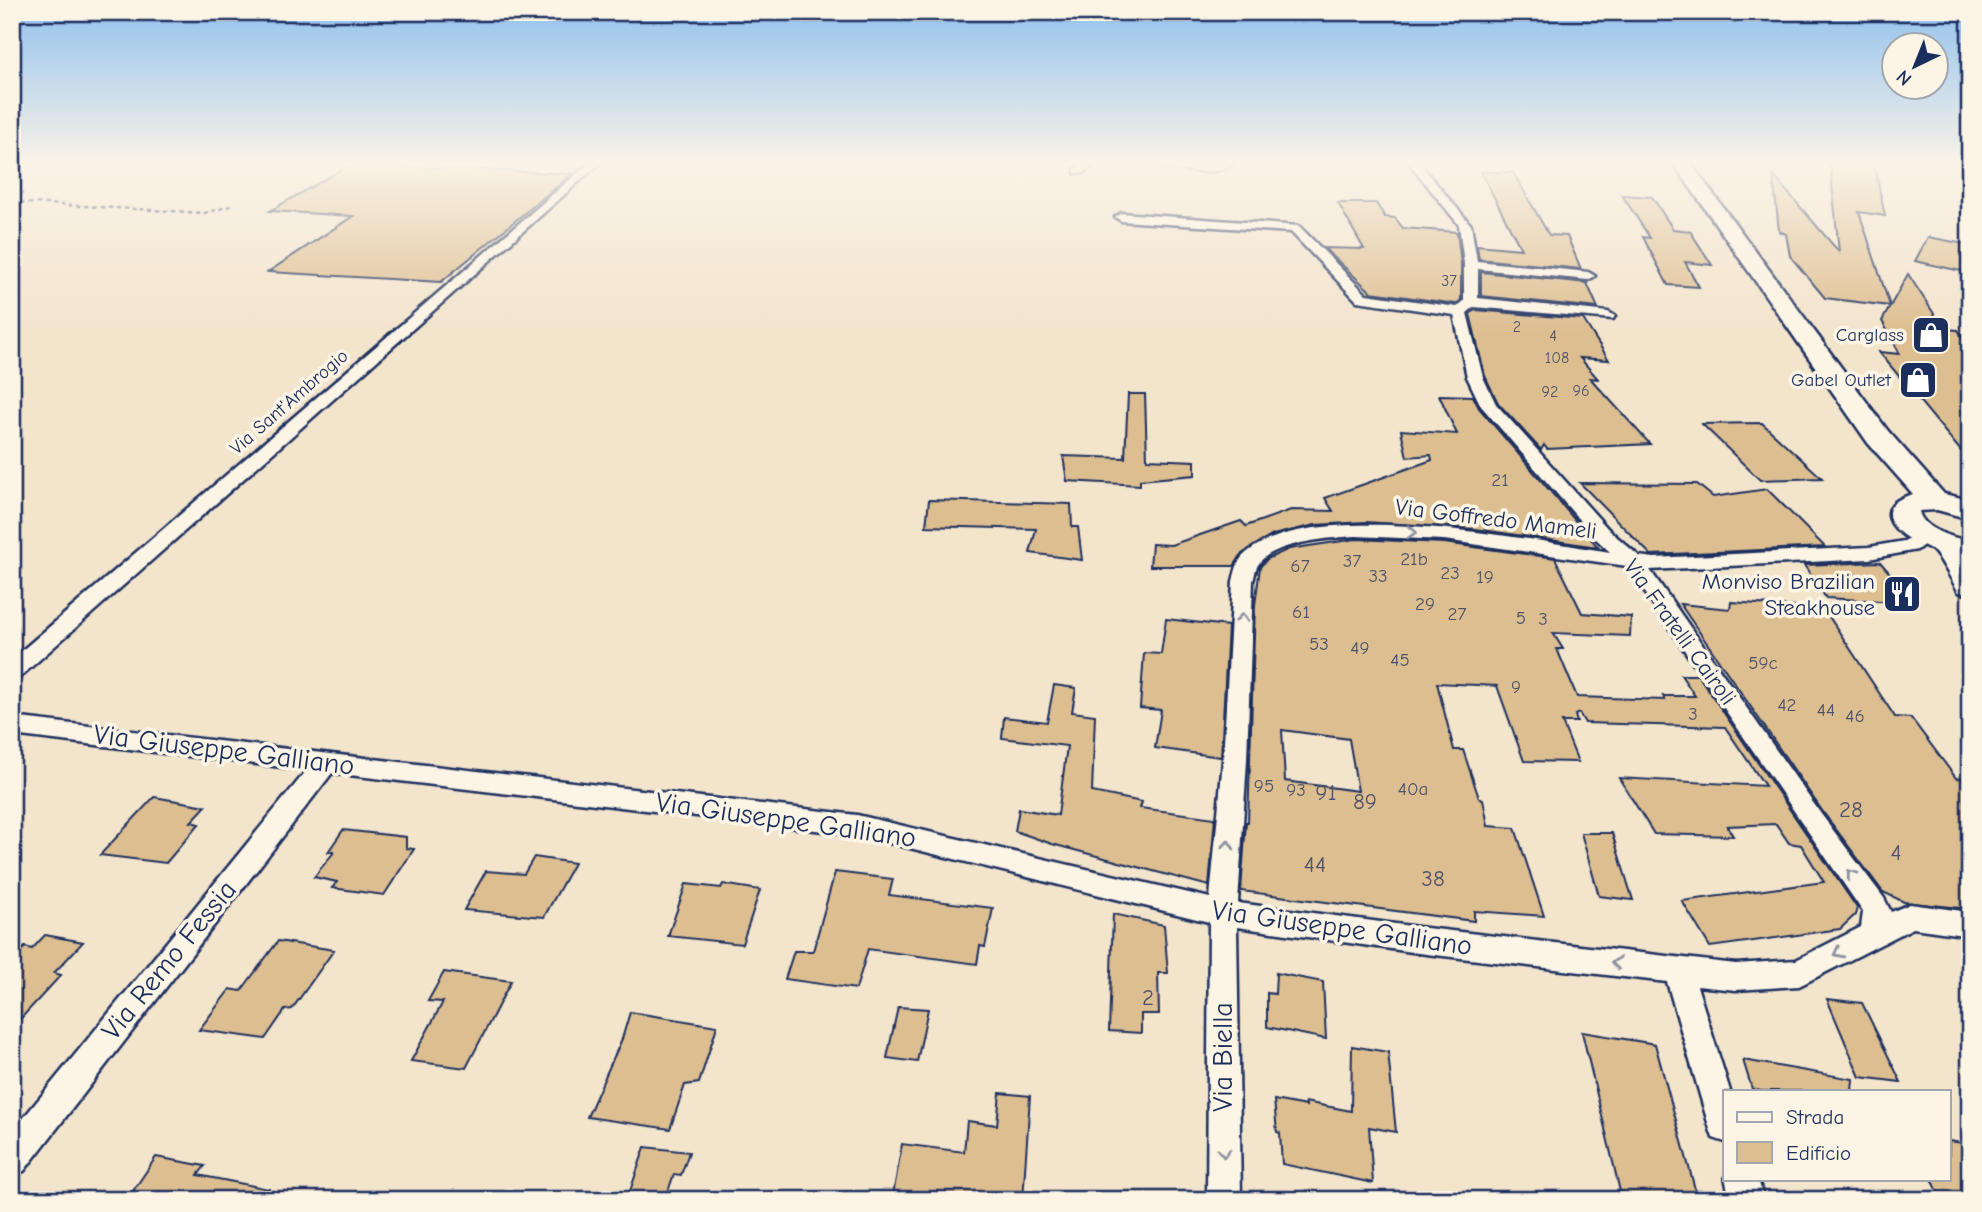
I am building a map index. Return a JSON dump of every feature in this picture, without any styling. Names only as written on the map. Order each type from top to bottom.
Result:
[{"type":"main road","points":[[1723,221],[1878,437],[1935,501]]},
{"type":"main road","points":[[1970,510],[1935,501],[1911,503],[1905,507],[1903,513],[1905,520],[1947,544],[1970,584]]},
{"type":"street","name":"Via Sant'Ambrogio","points":[[12,672],[529,221]]},
{"type":"street","points":[[1173,221],[1295,229],[1362,298],[1608,316]]},
{"type":"street","name":"Via Fratelli Cairoli","points":[[1461,221],[1465,225],[1471,264],[1466,307],[1478,386],[1489,406],[1602,534],[1634,563],[1874,906],[1877,913],[1874,934]]},
{"type":"street","points":[[1471,264],[1588,276]]},
{"type":"street","name":"Via Goffredo Mameli","points":[[1223,913],[1235,760],[1244,581],[1249,561],[1267,548],[1308,535],[1356,530],[1444,534],[1634,563],[1869,553],[1910,546],[1947,544]]},
{"type":"street","name":"Via Giuseppe Galliano","points":[[12,726],[857,825],[1223,913],[1736,977],[1799,973],[1910,916],[1970,924]]},
{"type":"street","name":"Via Remo Fessia","points":[[12,1158],[327,762]]},
{"type":"street","name":"Via Biella","points":[[1223,913],[1224,1200]]},
{"type":"street","points":[[1678,971],[1723,1119]]},
{"type":"street","points":[[1741,1180],[1747,1200]]},
{"type":"building","points":[[346,221],[516,221],[441,282],[268,272]]},
{"type":"building","points":[[1348,221],[1397,221],[1403,228],[1457,232],[1461,264],[1461,300],[1456,304],[1371,292],[1324,248],[1364,249]]},
{"type":"building","points":[[1506,221],[1541,221],[1549,235],[1567,236],[1581,269],[1479,259],[1477,245],[1521,249]]},
{"type":"building","points":[[1639,221],[1667,221],[1673,229],[1690,231],[1712,265],[1685,262],[1699,287],[1668,285],[1643,237],[1650,238]]},
{"type":"building","points":[[1778,221],[1812,221],[1839,252],[1836,221],[1862,221],[1890,306],[1825,298],[1790,256],[1786,234],[1779,231]]},
{"type":"building","points":[[1928,237],[1970,245],[1970,273],[1915,261]]},
{"type":"building","points":[[1481,272],[1587,283],[1598,308],[1481,296]]},
{"type":"building","points":[[1908,274],[1944,329],[1958,330],[1970,348],[1970,462],[1879,352],[1900,354],[1882,321]]},
{"type":"building","points":[[1475,310],[1583,319],[1609,360],[1580,358],[1598,379],[1590,378],[1650,444],[1547,449],[1544,445],[1541,450],[1498,403],[1485,376],[1470,314]]},
{"type":"building","points":[[1128,394],[1145,394],[1147,459],[1195,461],[1195,475],[1140,480],[1140,485],[1067,481],[1063,456],[1125,458]]},
{"type":"building","points":[[1439,395],[1473,396],[1479,408],[1598,547],[1475,529],[1365,522],[1315,525],[1273,535],[1242,554],[1234,566],[1150,566],[1152,544],[1171,545],[1241,521],[1246,526],[1291,510],[1333,511],[1325,498],[1432,460],[1431,455],[1407,457],[1401,430],[1457,434]]},
{"type":"building","points":[[1762,423],[1822,478],[1760,480],[1702,424]]},
{"type":"building","points":[[1580,483],[1697,484],[1713,497],[1767,489],[1825,547],[1651,555]]},
{"type":"building","points":[[929,500],[1071,504],[1072,527],[1078,527],[1082,560],[1030,553],[1036,529],[926,526]]},
{"type":"building","points":[[1356,539],[1444,543],[1555,558],[1582,613],[1631,617],[1630,636],[1553,633],[1563,649],[1557,649],[1577,697],[1665,700],[1663,696],[1695,696],[1681,675],[1698,675],[1857,908],[1855,915],[1840,929],[1710,947],[1682,901],[1824,882],[1801,845],[1789,843],[1776,824],[1727,826],[1733,836],[1654,834],[1619,778],[1765,786],[1725,727],[1585,723],[1579,713],[1575,715],[1577,722],[1562,722],[1578,762],[1524,761],[1497,686],[1437,683],[1454,750],[1463,750],[1479,798],[1483,799],[1488,826],[1515,828],[1544,916],[1474,911],[1474,921],[1241,891],[1248,822],[1255,605],[1260,567],[1267,559],[1289,549]],"holes":[[[1282,730],[1349,739],[1358,791],[1285,781]]]},
{"type":"building","points":[[1880,562],[1916,603],[1826,598],[1804,565]]},
{"type":"building","points":[[1731,602],[1824,609],[1895,717],[1911,718],[1956,778],[1970,779],[1970,909],[1904,902],[1883,892],[1823,812],[1680,604],[1730,609]]},
{"type":"building","points":[[1166,619],[1228,626],[1221,757],[1155,748],[1161,710],[1140,708],[1144,653],[1161,654]]},
{"type":"building","points":[[1054,685],[1076,688],[1072,712],[1095,715],[1092,792],[1142,802],[1140,808],[1215,818],[1209,886],[1052,844],[1015,831],[1019,809],[1058,815],[1067,746],[1002,738],[1004,717],[1047,722]]},
{"type":"building","points":[[154,797],[206,806],[191,822],[199,824],[166,863],[100,855]]},
{"type":"building","points":[[343,830],[406,837],[406,848],[414,849],[384,895],[332,888],[337,882],[314,877],[334,852],[328,852]]},
{"type":"building","points":[[1581,833],[1612,833],[1633,900],[1599,896]]},
{"type":"building","points":[[534,857],[574,863],[544,917],[464,910],[486,871],[524,874]]},
{"type":"building","points":[[835,872],[893,879],[889,895],[993,908],[985,947],[980,946],[977,964],[868,949],[856,989],[785,979],[794,951],[813,951]]},
{"type":"building","points":[[686,884],[721,888],[723,884],[760,890],[742,944],[668,936]]},
{"type":"building","points":[[1113,914],[1164,925],[1168,973],[1158,973],[1159,1014],[1141,1014],[1141,1033],[1109,1031]]},
{"type":"building","points":[[45,935],[83,942],[54,973],[61,975],[12,1028],[12,961],[25,947],[32,949]]},
{"type":"building","points":[[278,941],[334,950],[292,1009],[285,1010],[265,1039],[199,1030],[230,989],[241,991]]},
{"type":"building","points":[[444,972],[511,981],[466,1068],[411,1061],[443,1002],[428,1001]]},
{"type":"building","points":[[1276,973],[1323,982],[1326,1039],[1267,1027],[1267,993],[1275,994]]},
{"type":"building","points":[[1827,999],[1862,1003],[1901,1082],[1860,1077]]},
{"type":"building","points":[[898,1007],[928,1009],[917,1062],[887,1058]]},
{"type":"building","points":[[630,1012],[717,1026],[699,1083],[685,1085],[670,1129],[587,1117],[622,1039]]},
{"type":"building","points":[[1582,1032],[1655,1044],[1698,1200],[1622,1200]]},
{"type":"building","points":[[1352,1046],[1388,1052],[1396,1132],[1369,1127],[1373,1183],[1282,1164],[1280,1133],[1277,1132],[1274,1100],[1306,1106],[1305,1102],[1351,1111]]},
{"type":"building","points":[[1743,1060],[1853,1079],[1852,1090],[1752,1089]]},
{"type":"building","points":[[1000,1093],[1030,1096],[1023,1200],[931,1200],[893,1195],[902,1144],[964,1152],[967,1121],[997,1125]]},
{"type":"building","points":[[1951,1141],[1970,1144],[1970,1200],[1942,1200],[1932,1180],[1951,1180]]},
{"type":"building","points":[[645,1147],[689,1152],[681,1175],[674,1174],[665,1200],[627,1200]]},
{"type":"building","points":[[156,1157],[205,1166],[198,1175],[269,1189],[268,1200],[127,1200]]},
{"type":"place","name":"Carglass","points":[[1931,335]]},
{"type":"place","name":"Gabel Outlet","points":[[1918,380]]},
{"type":"place","name":"Monviso Brazilian Steakhouse","points":[[1902,594]]}]
